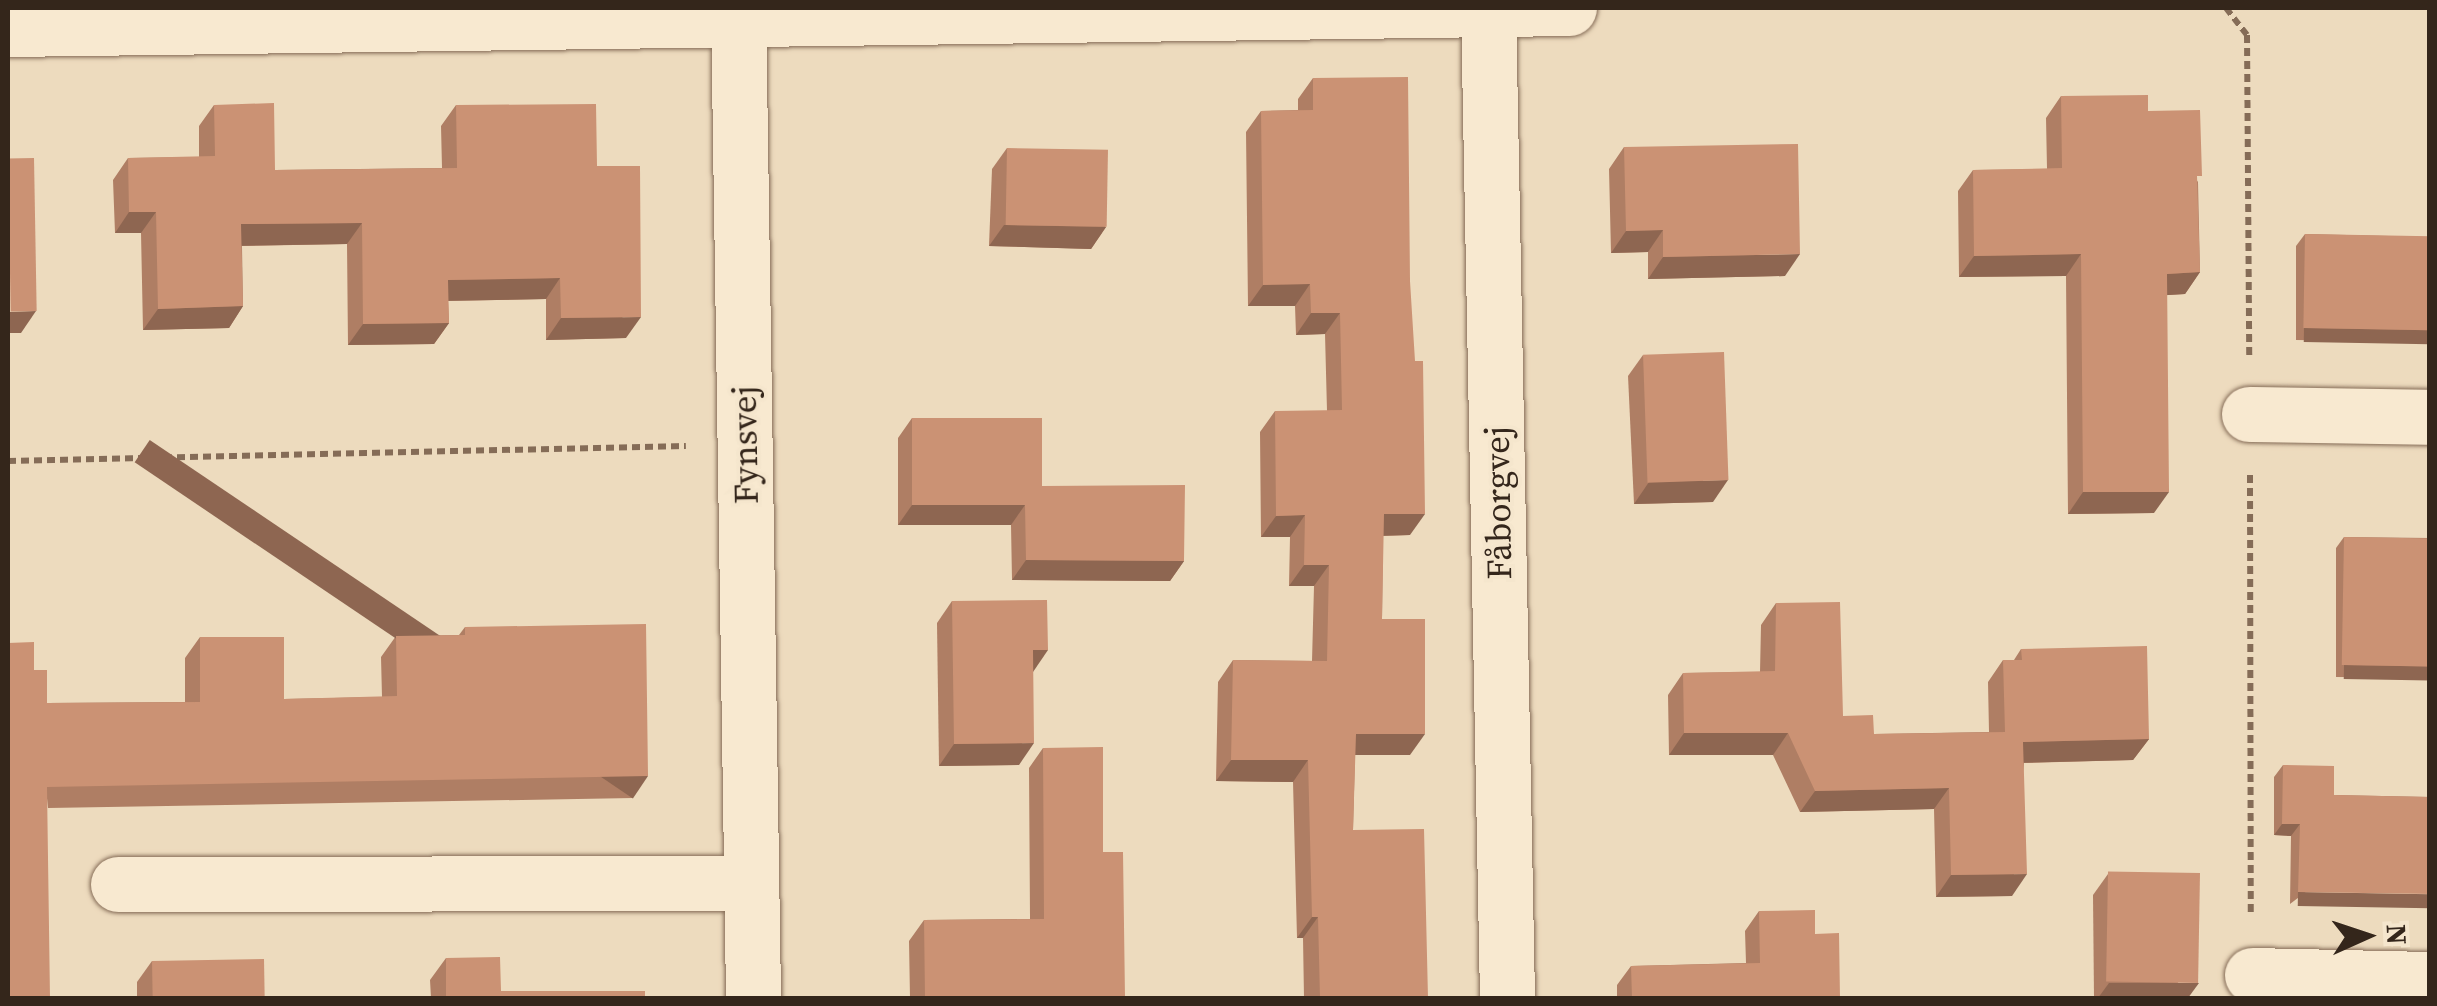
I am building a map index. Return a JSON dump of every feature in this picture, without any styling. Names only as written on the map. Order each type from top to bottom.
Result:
[{"type":"street","name":"Fåborgvej","points":[[1488,8],[1506,998]]},
{"type":"street","points":[[8,29],[738,14],[1570,8]]},
{"type":"street","name":"Fynsvej","points":[[738,14],[753,998]]},
{"type":"street","points":[[2250,414],[2430,416]]},
{"type":"street","points":[[118,884],[751,883]]},
{"type":"street","points":[[2252,975],[2430,979]]},
{"type":"path","points":[[2226,8],[2247,35],[2252,975]]},
{"type":"path","points":[[8,461],[745,445]]},
{"type":"building","points":[[1408,77],[1410,281],[1415,361],[1423,361],[1425,514],[1384,514],[1382,619],[1425,619],[1425,734],[1356,734],[1353,830],[1424,829],[1428,998],[1320,998],[1318,917],[1312,917],[1308,760],[1231,760],[1233,660],[1327,661],[1329,565],[1304,565],[1305,515],[1276,516],[1275,411],[1342,410],[1340,313],[1311,313],[1310,284],[1263,285],[1261,111],[1313,110],[1313,78]]},
{"type":"building","points":[[2148,95],[2148,111],[2200,110],[2200,272],[2167,274],[2169,492],[2083,492],[2081,254],[1974,256],[1973,170],[2062,168],[2061,96]]},
{"type":"building","points":[[274,103],[275,170],[457,168],[456,105],[596,104],[597,166],[640,166],[641,317],[561,318],[560,278],[448,280],[449,323],[363,324],[362,223],[241,224],[243,306],[158,309],[156,212],[129,212],[128,158],[215,156],[214,105]]},
{"type":"building","points":[[1798,144],[1800,254],[1663,257],[1663,230],[1626,231],[1624,147]]},
{"type":"building","points":[[1007,148],[1108,150],[1107,227],[1006,225]]},
{"type":"building","points":[[8,158],[34,158],[37,311],[11,311]]},
{"type":"building","points":[[2305,234],[2430,236],[2428,330],[2303,328]]},
{"type":"building","points":[[1724,352],[1728,480],[1648,483],[1643,355]]},
{"type":"building","points":[[912,418],[1042,418],[1042,486],[1185,485],[1184,561],[1026,560],[1025,505],[912,505]]},
{"type":"building","points":[[2344,537],[2430,539],[2428,666],[2342,665]]},
{"type":"building","points":[[1047,600],[1048,650],[1033,650],[1034,743],[954,744],[952,601]]},
{"type":"building","points":[[1840,602],[1843,716],[1873,715],[1874,734],[2005,732],[2003,660],[2022,660],[2021,649],[2147,646],[2149,739],[2023,742],[2027,874],[1951,875],[1949,788],[1815,791],[1788,733],[1684,733],[1683,673],[1775,671],[1776,603]]},
{"type":"building","points":[[646,624],[648,776],[47,787],[50,998],[8,998],[8,643],[34,642],[34,670],[47,670],[47,703],[200,702],[200,637],[284,637],[284,699],[397,696],[396,636],[465,635],[465,627]]},
{"type":"building","points":[[1103,747],[1103,852],[1123,852],[1125,998],[925,998],[924,920],[1044,919],[1043,748]]},
{"type":"building","points":[[2283,765],[2334,766],[2334,795],[2430,797],[2430,894],[2298,892],[2300,824],[2282,824]]},
{"type":"building","points":[[2108,871],[2200,873],[2198,983],[2106,981]]},
{"type":"building","points":[[1815,910],[1815,934],[1839,933],[1840,998],[1632,998],[1631,966],[1760,963],[1759,911]]},
{"type":"building","points":[[500,957],[501,991],[645,991],[645,998],[446,998],[446,958]]},
{"type":"building","points":[[264,959],[265,998],[153,998],[152,961]]}]
